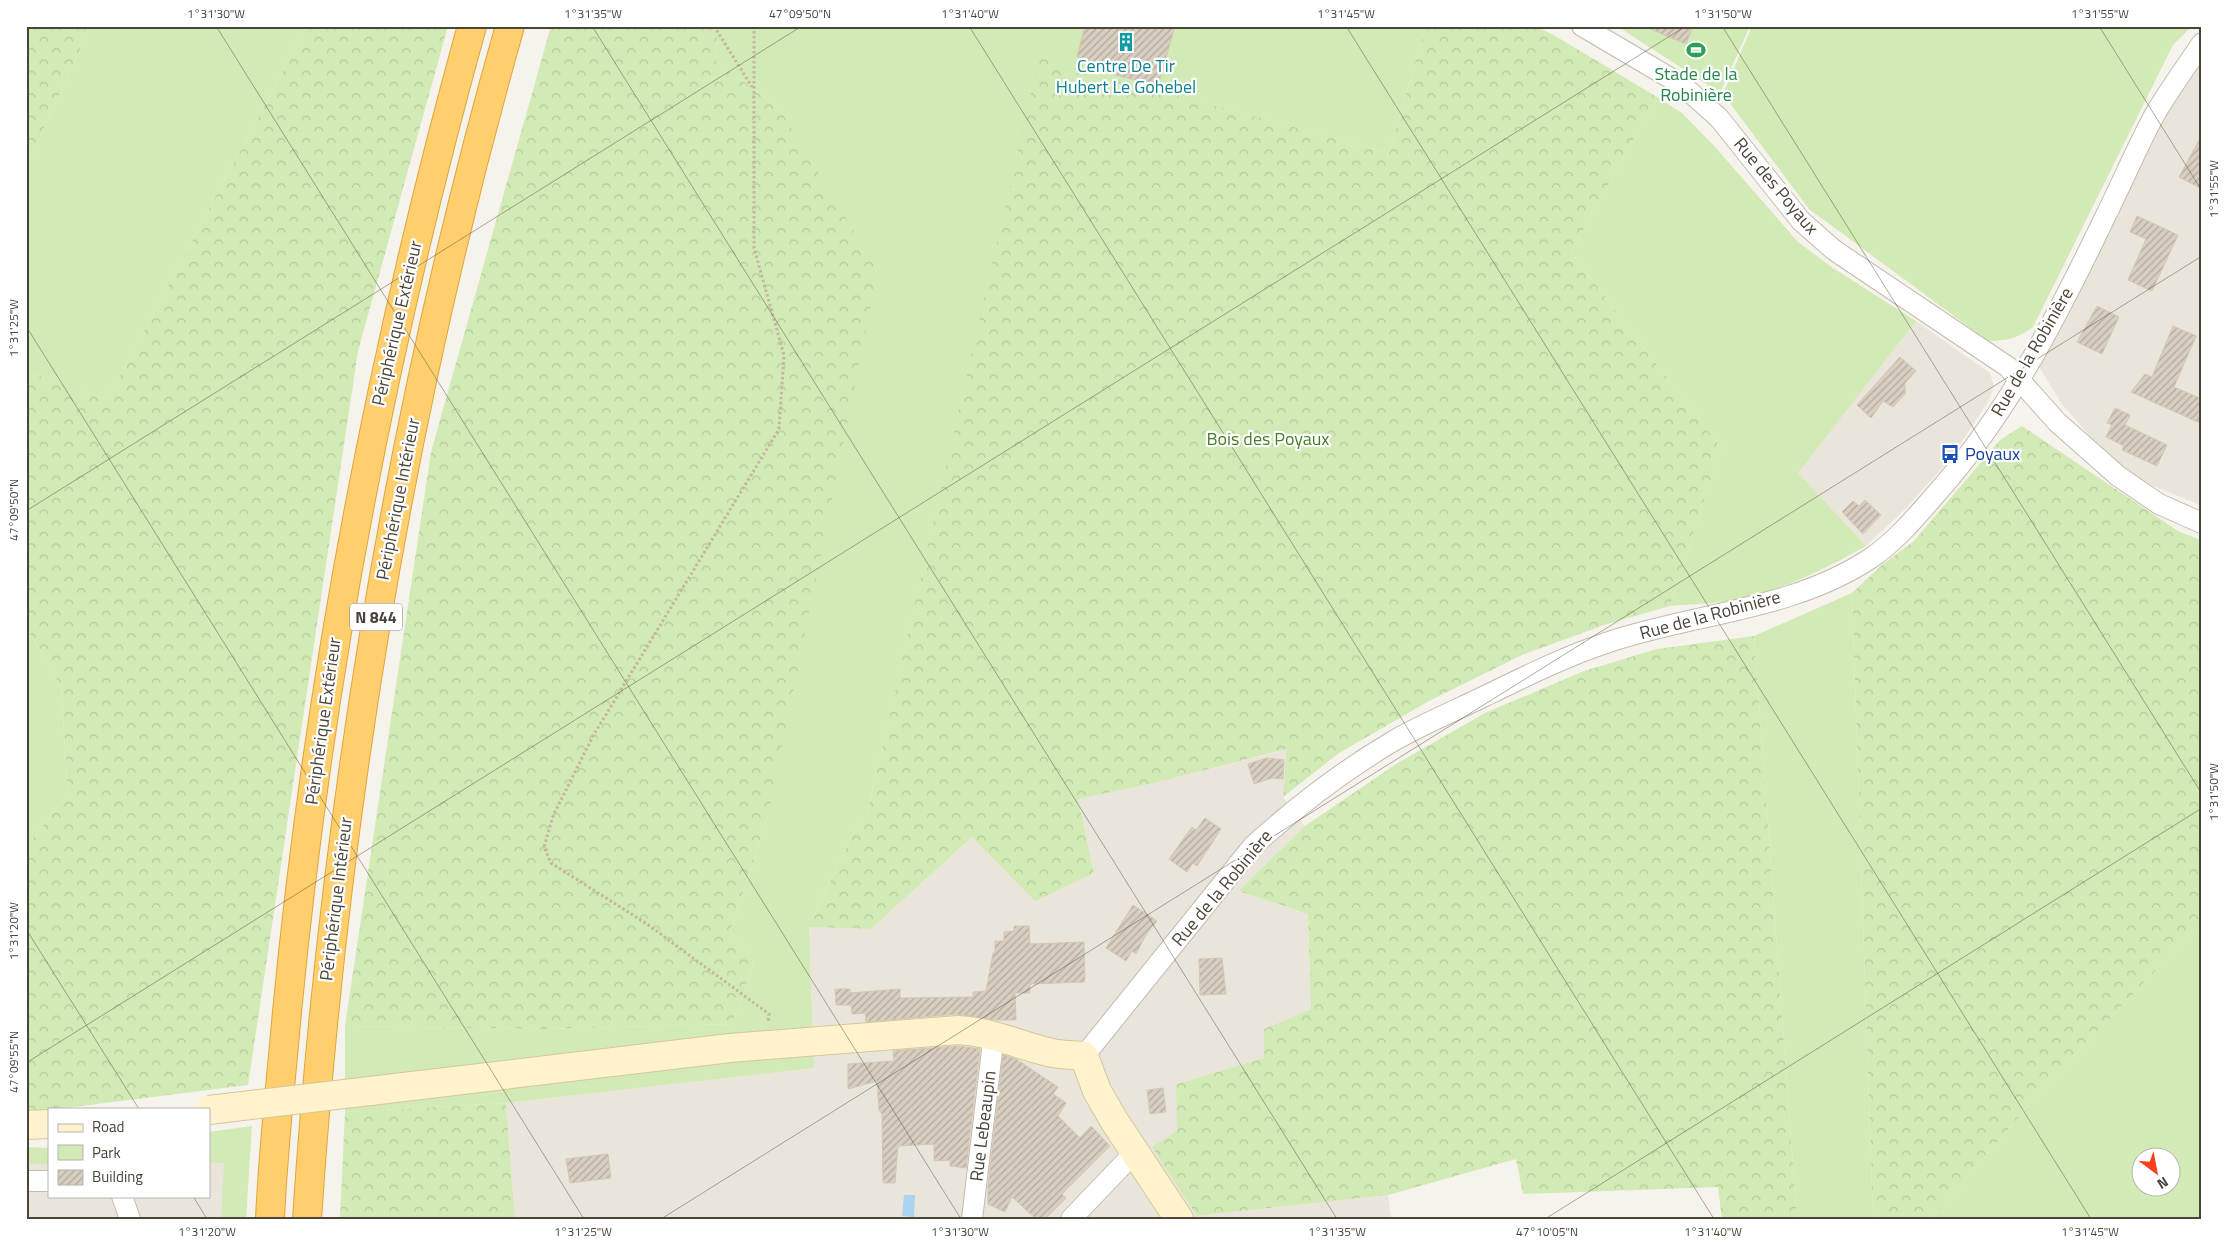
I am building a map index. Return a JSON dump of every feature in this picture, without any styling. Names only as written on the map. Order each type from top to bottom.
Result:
[{"type":"highway","name":"Périphérique Extérieur","points":[[270,1219],[275,1137],[299,886],[332,654],[373,433],[400,306],[436,155],[472,26]]},
{"type":"highway","name":"Périphérique Intérieur","points":[[307,1219],[318,1064],[336,890],[360,716],[386,561],[442,287],[510,26]]},
{"type":"street","name":"Rue des Poyaux","points":[[1582,26],[1682,85],[1719,118],[1790,208],[1815,234],[1834,250],[2008,367],[2021,379],[2057,422],[2118,476],[2159,504],[2202,523]]},
{"type":"street","name":"Rue de la Robinière","points":[[1084,1056],[1253,846],[1281,821],[1337,777],[1398,738],[1540,669],[1610,641],[1752,607],[1843,574],[1872,557],[1918,515],[1971,452],[2021,379],[2080,268],[2156,114],[2202,43]]},
{"type":"street","points":[[210,1110],[767,1044],[958,1030],[994,1034],[1050,1052],[1084,1056],[1097,1091],[1115,1122],[1136,1151],[1179,1219]]},
{"type":"street","name":"Rue Lebeaupin","points":[[972,1219],[994,1034]]},
{"type":"street","points":[[26,1125],[48,1124]]},
{"type":"street","points":[[1071,1219],[1136,1151]]},
{"type":"street","points":[[26,1182],[48,1181]]},
{"type":"street","points":[[123,1198],[130,1219]]},
{"type":"path","points":[[714,26],[753,88]]},
{"type":"path","points":[[754,26],[754,248],[784,355],[779,429],[593,736],[553,816],[544,847],[551,863],[563,872],[598,891],[647,924],[769,1014],[767,1044]]},
{"type":"shaded area","points":[[2202,59],[2202,501],[2200,505],[2141,481],[2113,463],[2062,404],[2038,365],[2164,113]]},
{"type":"shaded area","points":[[1916,321],[1990,373],[1994,386],[1989,400],[1952,457],[1907,507],[1866,546],[1797,473]]},
{"type":"shaded area","points":[[1288,749],[1283,797],[1305,826],[1240,891],[1308,914],[1311,1009],[1264,1029],[1265,1058],[1176,1084],[1197,1216],[1388,1195],[1391,1219],[515,1219],[506,1103],[814,1068],[809,927],[871,929],[972,837],[1094,873],[1078,799],[1150,784]]},
{"type":"shaded area","points":[[225,1162],[221,1219],[26,1219],[26,1164],[48,1164],[48,1198],[210,1198],[210,1163]]},
{"type":"green space","points":[[26,26],[91,26],[26,167]]},
{"type":"green space","points":[[91,26],[307,26],[107,400],[26,371],[26,167]]},
{"type":"green space","points":[[307,26],[448,26],[358,351],[248,1085],[66,1108],[48,1108],[48,1110],[26,1113],[26,846],[68,795],[61,686],[26,627],[26,371],[107,400]]},
{"type":"green space","points":[[551,26],[718,26],[715,60],[779,108],[878,271],[768,817],[730,931],[754,963],[732,1024],[544,1029],[345,1026],[431,452]]},
{"type":"green space","points":[[718,26],[1426,26],[1389,153],[1040,59],[867,814],[857,825],[809,927],[814,1068],[506,1103],[345,1112],[345,1026],[544,1029],[732,1024],[754,963],[730,931],[768,817],[779,108],[715,60]]},
{"type":"green space","name":"Bois des Poyaux","points":[[1426,26],[1534,26],[1552,34],[1657,97],[1571,252],[1721,448],[1670,606],[1604,625],[1522,655],[1429,701],[1339,753],[1283,797],[1287,749],[1150,784],[1078,799],[1094,873],[1035,901],[972,837],[871,929],[809,927],[857,825],[867,814],[1039,58],[1389,153]]},
{"type":"green space","name":"Stade de la Robinière","points":[[1617,26],[1750,26],[1720,93]]},
{"type":"green space","points":[[1752,26],[2192,26],[2173,45],[2033,327],[2023,334],[2012,338],[1988,341],[1809,209],[1723,94]]},
{"type":"green space","points":[[1657,97],[1682,113],[1716,148],[1798,242],[1833,268],[1916,321],[1798,473],[1866,546],[1819,571],[1769,591],[1727,601],[1670,606],[1721,448],[1571,252]]},
{"type":"green space","points":[[2022,426],[2178,531],[2202,541],[2202,923],[2050,1080],[1932,1219],[1873,1219],[1852,593],[1883,564],[1914,541],[2000,440]]},
{"type":"green space","points":[[1852,593],[1873,1219],[1797,1219],[1754,636]]},
{"type":"green space","points":[[26,627],[61,686],[68,795],[26,846]]},
{"type":"green space","points":[[1754,636],[1797,1219],[1722,1219],[1718,1187],[1523,1194],[1516,1159],[1388,1195],[1197,1216],[1152,1147],[1177,1131],[1176,1084],[1264,1058],[1264,1029],[1311,1009],[1308,914],[1239,891],[1305,826],[1396,764],[1485,713],[1584,671],[1657,649]]},
{"type":"green space","points":[[2202,923],[2202,1219],[1932,1219],[2050,1080]]},
{"type":"green space","points":[[506,1103],[515,1219],[340,1219],[345,1112]]},
{"type":"green space","points":[[252,1126],[246,1219],[221,1219],[224,1163],[210,1163],[210,1132]]},
{"type":"green space","points":[[26,1147],[48,1148],[48,1164],[26,1164]]},
{"type":"water","points":[[904,1195],[915,1195],[914,1217],[902,1216]]},
{"type":"building","name":"Centre De Tir Hubert Le Gohebel","points":[[1085,26],[1175,26],[1158,86],[1112,74],[1114,67],[1077,57]]},
{"type":"building","points":[[1643,26],[1693,26],[1686,44]]},
{"type":"building","points":[[2202,135],[2202,189],[2179,177]]},
{"type":"building","points":[[2137,216],[2178,235],[2152,291],[2128,280],[2146,239],[2130,232]]},
{"type":"building","points":[[2097,306],[2119,317],[2102,354],[2077,342]]},
{"type":"building","points":[[2173,326],[2196,336],[2174,387],[2202,399],[2202,424],[2131,392],[2145,374],[2152,377]]},
{"type":"building","points":[[1900,357],[1916,371],[1905,383],[1905,394],[1893,407],[1883,401],[1871,418],[1857,405]]},
{"type":"building","points":[[2115,408],[2130,415],[2125,425],[2167,445],[2157,466],[2122,450],[2124,446],[2106,437],[2112,425],[2107,423]]},
{"type":"building","points":[[1865,500],[1881,515],[1863,534],[1842,512],[1853,501],[1859,506]]},
{"type":"building","points":[[1267,758],[1284,760],[1283,779],[1272,778],[1254,784],[1248,764]]},
{"type":"building","points":[[1205,818],[1221,829],[1197,866],[1193,863],[1187,872],[1169,859],[1192,827],[1196,830]]},
{"type":"building","points":[[1133,905],[1157,921],[1147,933],[1136,954],[1132,951],[1126,961],[1106,948]]},
{"type":"building","points":[[1014,926],[1029,926],[1030,944],[1084,942],[1085,982],[1030,984],[1030,993],[1015,993],[1016,1020],[994,1020],[957,1014],[866,1022],[865,1013],[852,1014],[851,1005],[836,1005],[835,989],[850,989],[850,993],[900,989],[900,998],[973,997],[973,992],[986,991],[993,953],[995,953],[995,941],[1004,941],[1004,932],[1014,931]]},
{"type":"building","points":[[1222,958],[1226,994],[1200,995],[1199,959]]},
{"type":"building","points":[[958,1046],[980,1049],[966,1168],[950,1166],[950,1160],[934,1161],[934,1144],[898,1146],[895,1183],[883,1183],[882,1114],[879,1110],[877,1081],[848,1089],[848,1064],[894,1061],[893,1051]]},
{"type":"building","points":[[1003,1055],[1016,1059],[1058,1087],[1053,1094],[1066,1103],[1058,1116],[1080,1138],[1091,1126],[1110,1146],[1062,1194],[1066,1198],[1045,1219],[1036,1219],[1012,1197],[1005,1212],[988,1204],[988,1187]]},
{"type":"building","points":[[1163,1088],[1166,1112],[1150,1114],[1147,1090]]},
{"type":"building","points":[[608,1154],[611,1178],[570,1183],[566,1159]]},
{"type":"place","name":"Centre De Tir Hubert Le Gohebel","points":[[1126,42]]},
{"type":"place","name":"Stade de la Robinière","points":[[1696,50]]},
{"type":"place","name":"Poyaux","points":[[1950,454]]}]
